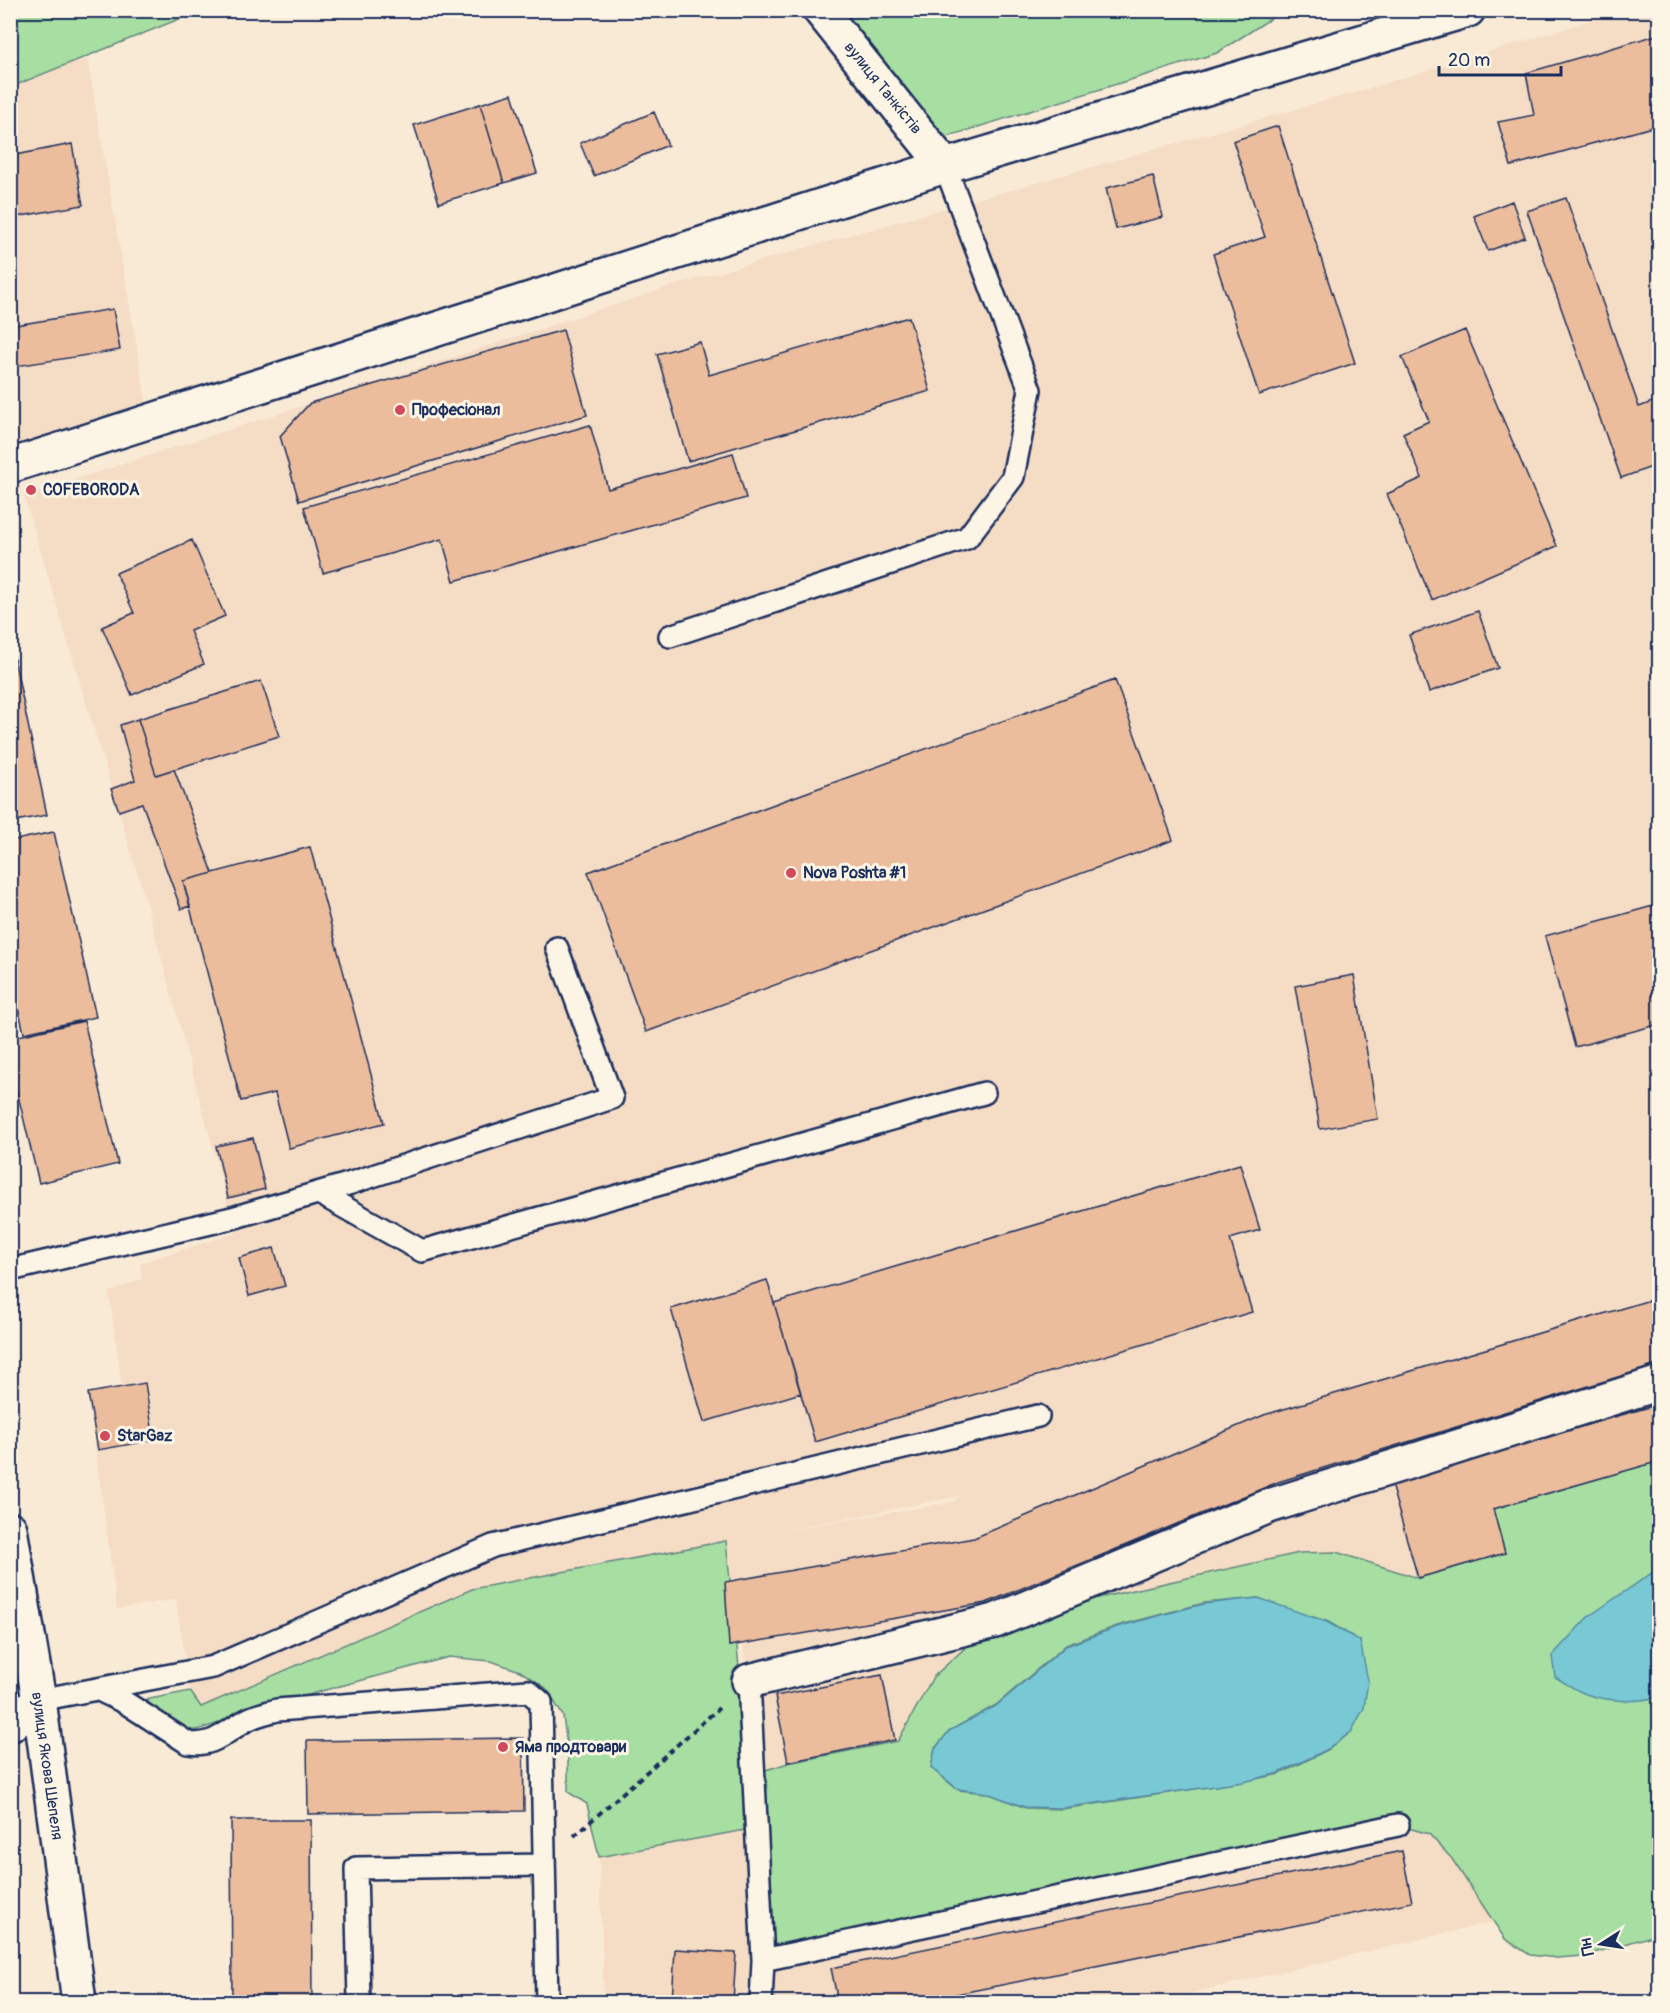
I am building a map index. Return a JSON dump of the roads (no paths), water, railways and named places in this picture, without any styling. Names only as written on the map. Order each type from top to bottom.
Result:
[{"type":"street","name":"вулиця Танкістів","points":[[820,10],[945,166]]},
{"type":"street","points":[[10,466],[945,166],[1468,10]]},
{"type":"street","points":[[749,1681],[995,1621],[1269,1506],[1659,1383]]},
{"type":"street","name":"вулиця Якова Шепеля","points":[[10,1529],[39,1700],[79,2002]]},
{"type":"street","points":[[10,1725],[39,1700]]},
{"type":"lane","points":[[670,636],[967,538],[1013,477],[1030,390],[945,166]]},
{"type":"lane","points":[[10,1270],[232,1218],[319,1193],[612,1098],[557,948]]},
{"type":"lane","points":[[319,1193],[422,1251],[984,1093]]},
{"type":"lane","points":[[39,1700],[213,1667],[493,1546],[1038,1416]]},
{"type":"lane","points":[[749,1681],[763,1960],[761,2002]]},
{"type":"lane","points":[[97,1689],[126,1703],[188,1743],[198,1745],[211,1743],[246,1720],[277,1710],[528,1691],[541,1702],[542,1865],[547,2002]]},
{"type":"lane","points":[[763,1960],[1398,1825]]},
{"type":"lane","points":[[359,2002],[356,1868],[542,1865]]},
{"type":"water","points":[[1659,1568],[1659,1697],[1642,1700],[1607,1699],[1580,1692],[1555,1677],[1552,1656],[1588,1617]]},
{"type":"water","points":[[1258,1598],[1327,1622],[1360,1641],[1368,1681],[1364,1708],[1351,1732],[1328,1749],[1279,1773],[1243,1782],[1062,1808],[1025,1807],[987,1793],[958,1789],[931,1768],[935,1749],[949,1731],[996,1706],[1066,1646],[1117,1627],[1203,1604]]},
{"type":"place","name":"Професіонал","points":[[400,410]]},
{"type":"place","name":"COFEBORODA","points":[[31,490]]},
{"type":"place","name":"Nova Poshta #1","points":[[791,873]]},
{"type":"place","name":"StarGaz","points":[[105,1436]]},
{"type":"place","name":"Яма продтовари","points":[[503,1747]]}]
